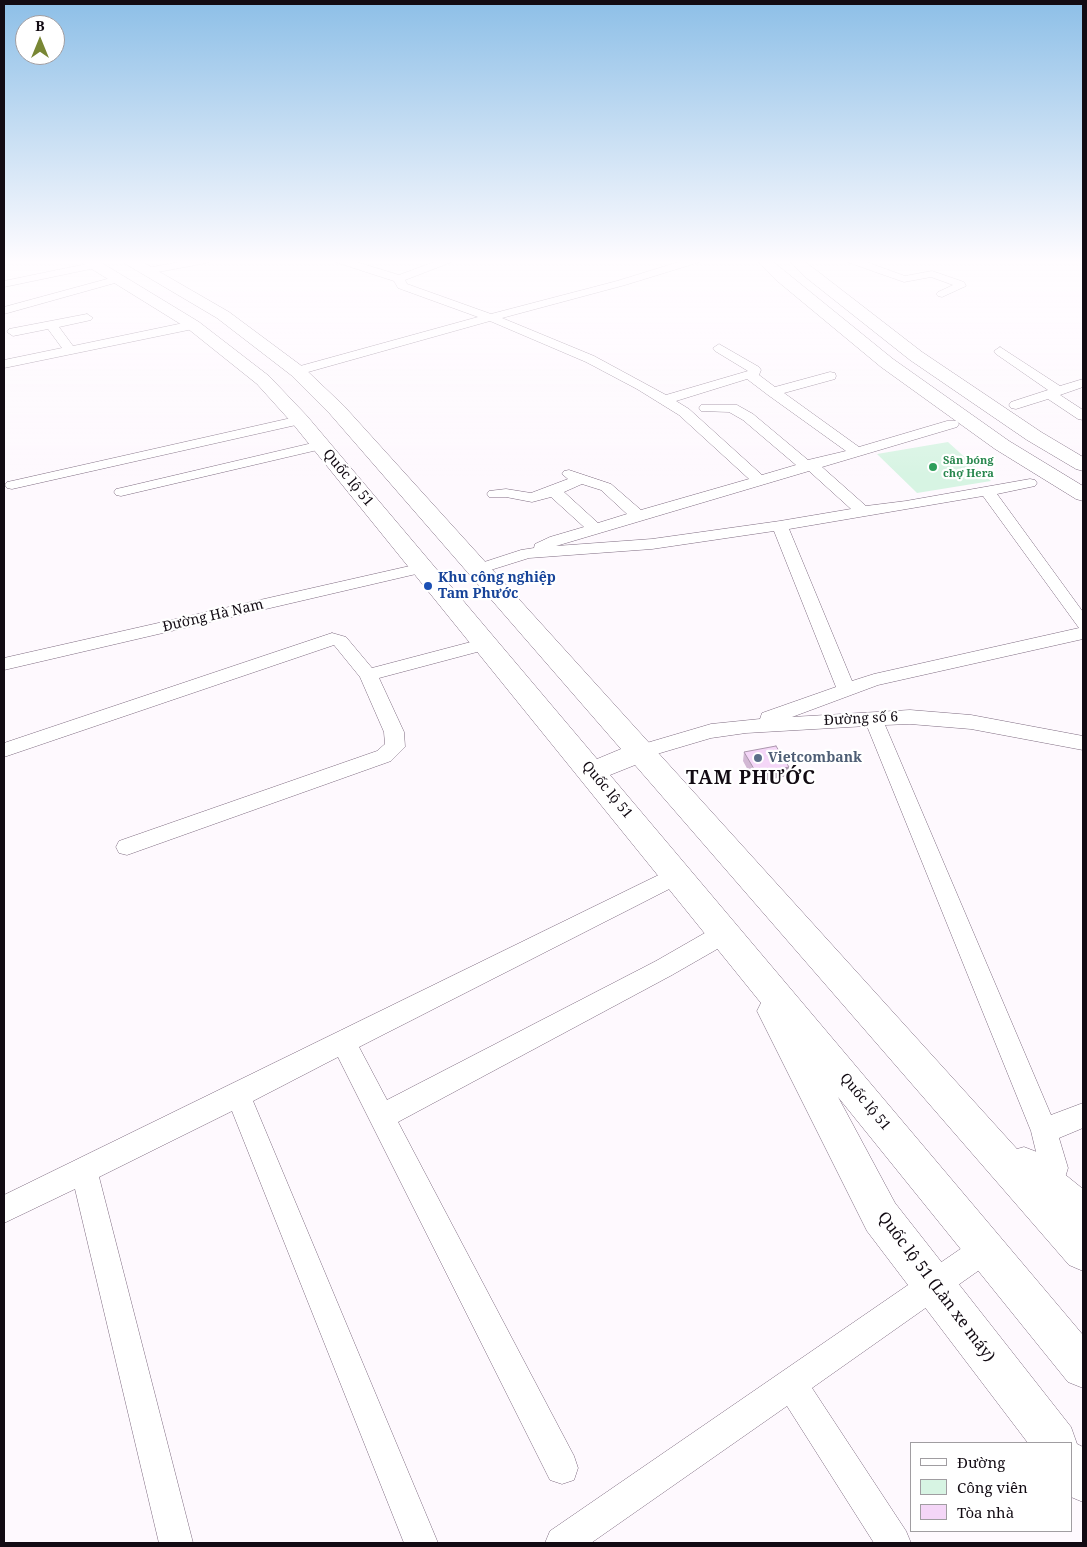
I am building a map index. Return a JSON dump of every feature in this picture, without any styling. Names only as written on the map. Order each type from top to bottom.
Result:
[{"type":"highway","name":"Quốc lộ 51","points":[[202,332],[263,380],[300,420],[1083,1367]]},
{"type":"highway","points":[[246,332],[298,371],[337,410],[961,1114],[1046,1195],[1083,1251]]},
{"type":"highway","points":[[849,332],[887,363],[1002,445],[1083,495]]},
{"type":"highway","points":[[885,332],[916,356],[1034,436],[1083,466]]},
{"type":"highway","points":[[263,380],[298,371]]},
{"type":"highway","points":[[592,772],[640,752]]},
{"type":"highway","name":"Quốc lộ 51 (Làn xe máy)","points":[[749,963],[881,1217],[1054,1442]]},
{"type":"highway","points":[[1046,1195],[1083,1212]]},
{"type":"highway","points":[[1072,1465],[1083,1480]]},
{"type":"street","points":[[56,332],[70,350]]},
{"type":"street","points":[[4,364],[158,332]]},
{"type":"street","points":[[298,371],[437,332]]},
{"type":"street","points":[[526,332],[590,359],[642,386],[684,412],[759,480]]},
{"type":"street","points":[[665,400],[750,376],[755,370],[719,348]]},
{"type":"street","points":[[1000,351],[1083,416]]},
{"type":"street","points":[[750,376],[855,451]]},
{"type":"street","points":[[773,392],[830,376]]},
{"type":"street","points":[[1016,405],[1083,383]]},
{"type":"street","points":[[706,408],[732,408],[748,418],[863,511]]},
{"type":"street","points":[[12,485],[300,420]]},
{"type":"street","points":[[478,569],[594,528],[952,424]]},
{"type":"street","points":[[120,492],[321,445]]},
{"type":"street","points":[[494,494],[506,493],[532,498],[553,491],[574,477],[606,487],[638,516]]},
{"type":"street","points":[[527,553],[652,544],[906,506],[1030,483]]},
{"type":"street","points":[[553,491],[594,528]]},
{"type":"street","points":[[987,491],[1083,624]]},
{"type":"street","points":[[780,526],[846,690]]},
{"type":"street","name":"Đường Hà Nam","points":[[4,664],[423,568]]},
{"type":"street","points":[[746,726],[874,680],[1083,632]]},
{"type":"street","points":[[4,750],[332,639],[340,641],[368,675],[394,732],[395,746],[384,756],[127,847]]},
{"type":"street","points":[[368,675],[486,644]]},
{"type":"street","name":"Đường số 6","points":[[640,752],[711,731],[746,726],[918,717],[971,722],[1083,743]]},
{"type":"street","points":[[873,718],[1044,1131],[1054,1168],[1046,1195]]},
{"type":"street","points":[[4,1209],[238,1095],[677,876]]},
{"type":"street","points":[[381,1117],[725,934]]},
{"type":"street","points":[[343,1042],[562,1468]]},
{"type":"street","points":[[238,1095],[421,1543]]},
{"type":"street","points":[[1044,1131],[1083,1115]]},
{"type":"street","points":[[84,1170],[176,1543]]},
{"type":"street","points":[[562,1543],[986,1248]]},
{"type":"street","points":[[791,1384],[894,1543]]},
{"type":"green space","name":"Sân bóng chợ Hera","points":[[948,442],[991,481],[917,493],[877,454]]},
{"type":"building","points":[[776,746],[789,767],[757,774],[744,752]]},
{"type":"place","name":"Sân bóng chợ Hera","points":[[933,467]]},
{"type":"place","name":"Khu công nghiệp Tam Phước","points":[[428,586]]},
{"type":"place","name":"Vietcombank","points":[[758,758]]},
{"type":"district","name":"TAM PHƯỚC","points":[[751,779]]}]
